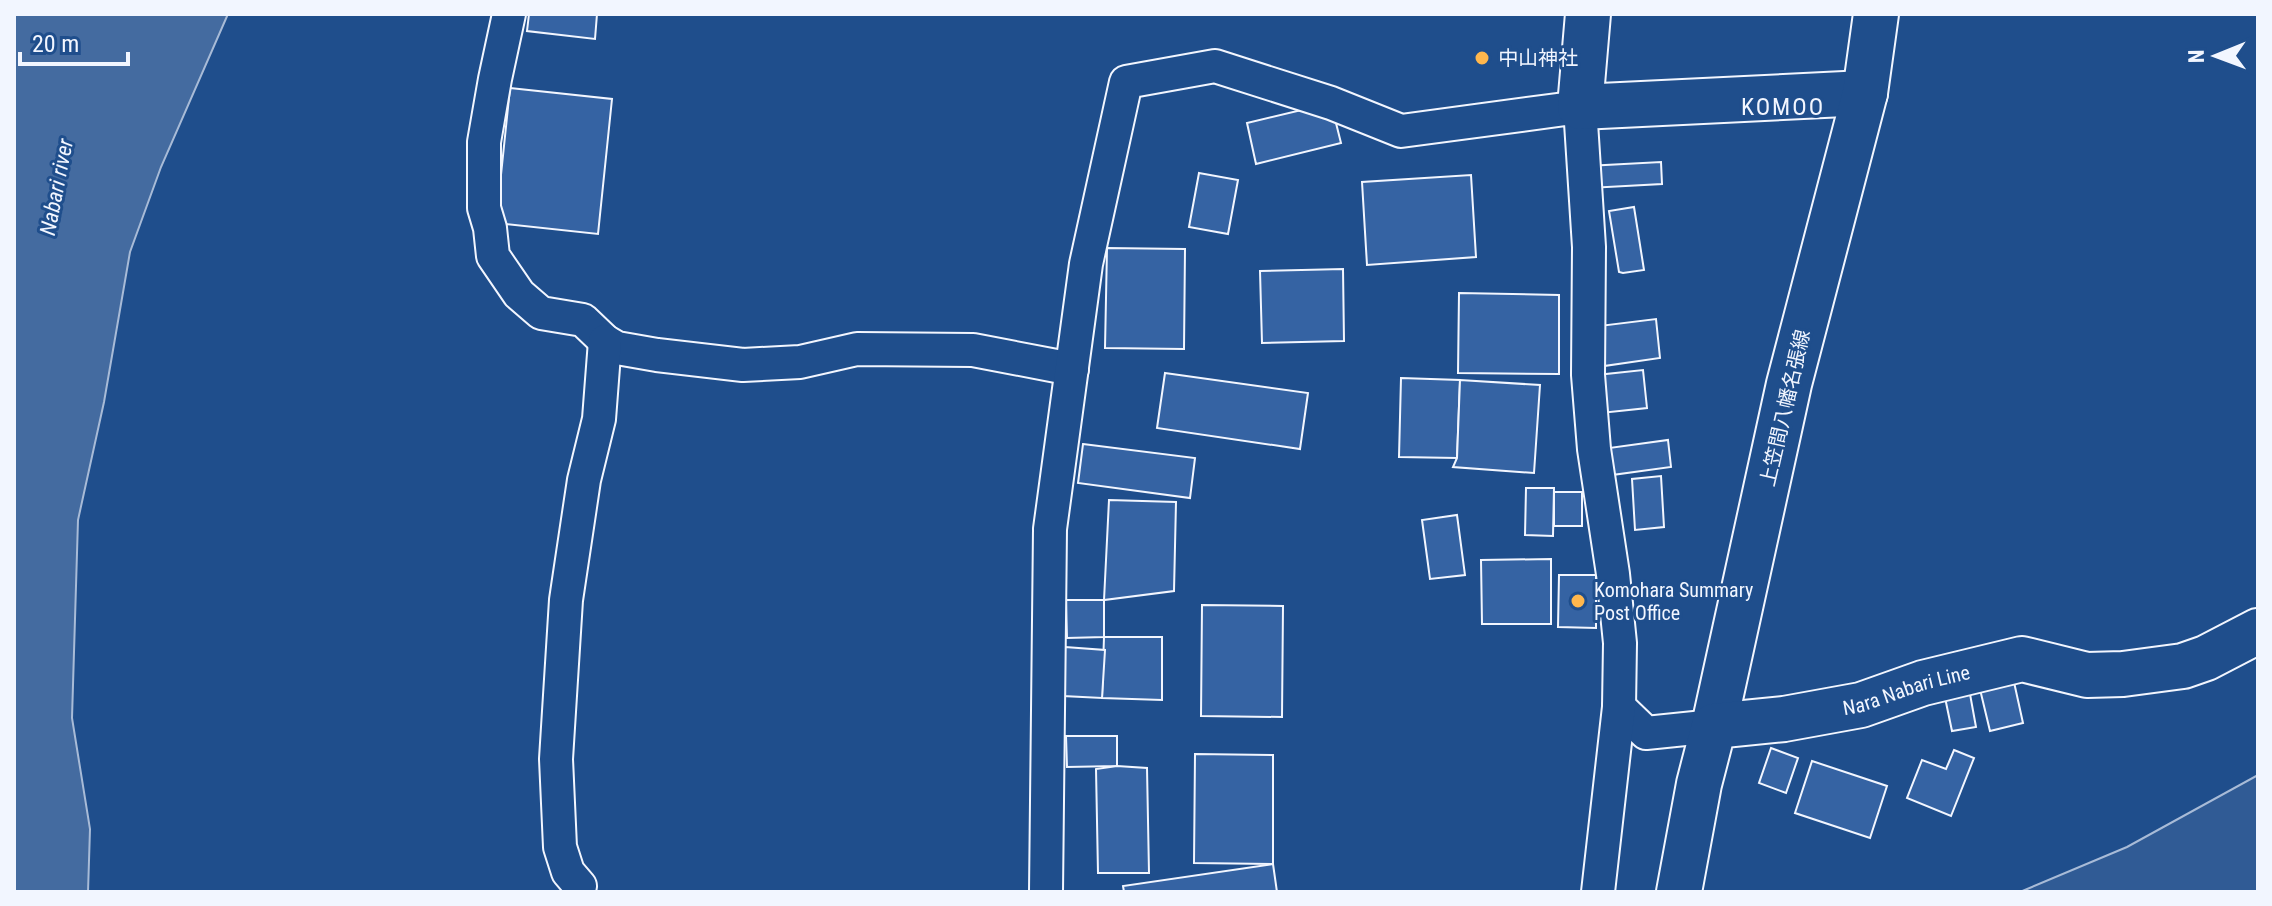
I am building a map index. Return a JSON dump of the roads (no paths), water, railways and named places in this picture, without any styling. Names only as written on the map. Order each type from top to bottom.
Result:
[{"type":"main road","points":[[1588,14],[1580,107],[1865,93]]},
{"type":"main road","name":"上笠間八幡名張線","points":[[1714,726],[1789,384],[1865,93],[1876,14]]},
{"type":"main road","name":"Nara Nabari Line","points":[[1714,726],[1784,719],[1861,705],[1923,683],[2022,659],[2087,675],[2183,666],[2206,658],[2258,631]]},
{"type":"main road","points":[[1679,892],[1699,784],[1714,726]]},
{"type":"street","points":[[509,14],[484,142],[484,208],[493,256],[519,294],[541,313],[583,320],[617,348],[743,365],[800,362],[857,349],[973,350],[1072,369]]},
{"type":"street","points":[[1046,892],[1050,529],[1086,264],[1126,82],[1215,66],[1331,103],[1401,131],[1580,107],[1589,247],[1588,375],[1594,449],[1620,643],[1619,707],[1598,892]]},
{"type":"street","points":[[580,886],[568,872],[560,847],[556,759],[566,600],[584,480],[599,419],[605,341]]},
{"type":"street","points":[[1619,707],[1646,733],[1714,726]]},
{"type":"water","name":"Nabari river","points":[[14,14],[228,14],[161,167],[130,252],[104,402],[78,520],[72,718],[90,829],[88,892],[14,892]]},
{"type":"place","name":"中山神社","points":[[1482,58]]},
{"type":"place","name":"Komohara Summary Post Office","points":[[1578,601]]},
{"type":"district","name":"KOMOO","points":[[1783,107]]}]
